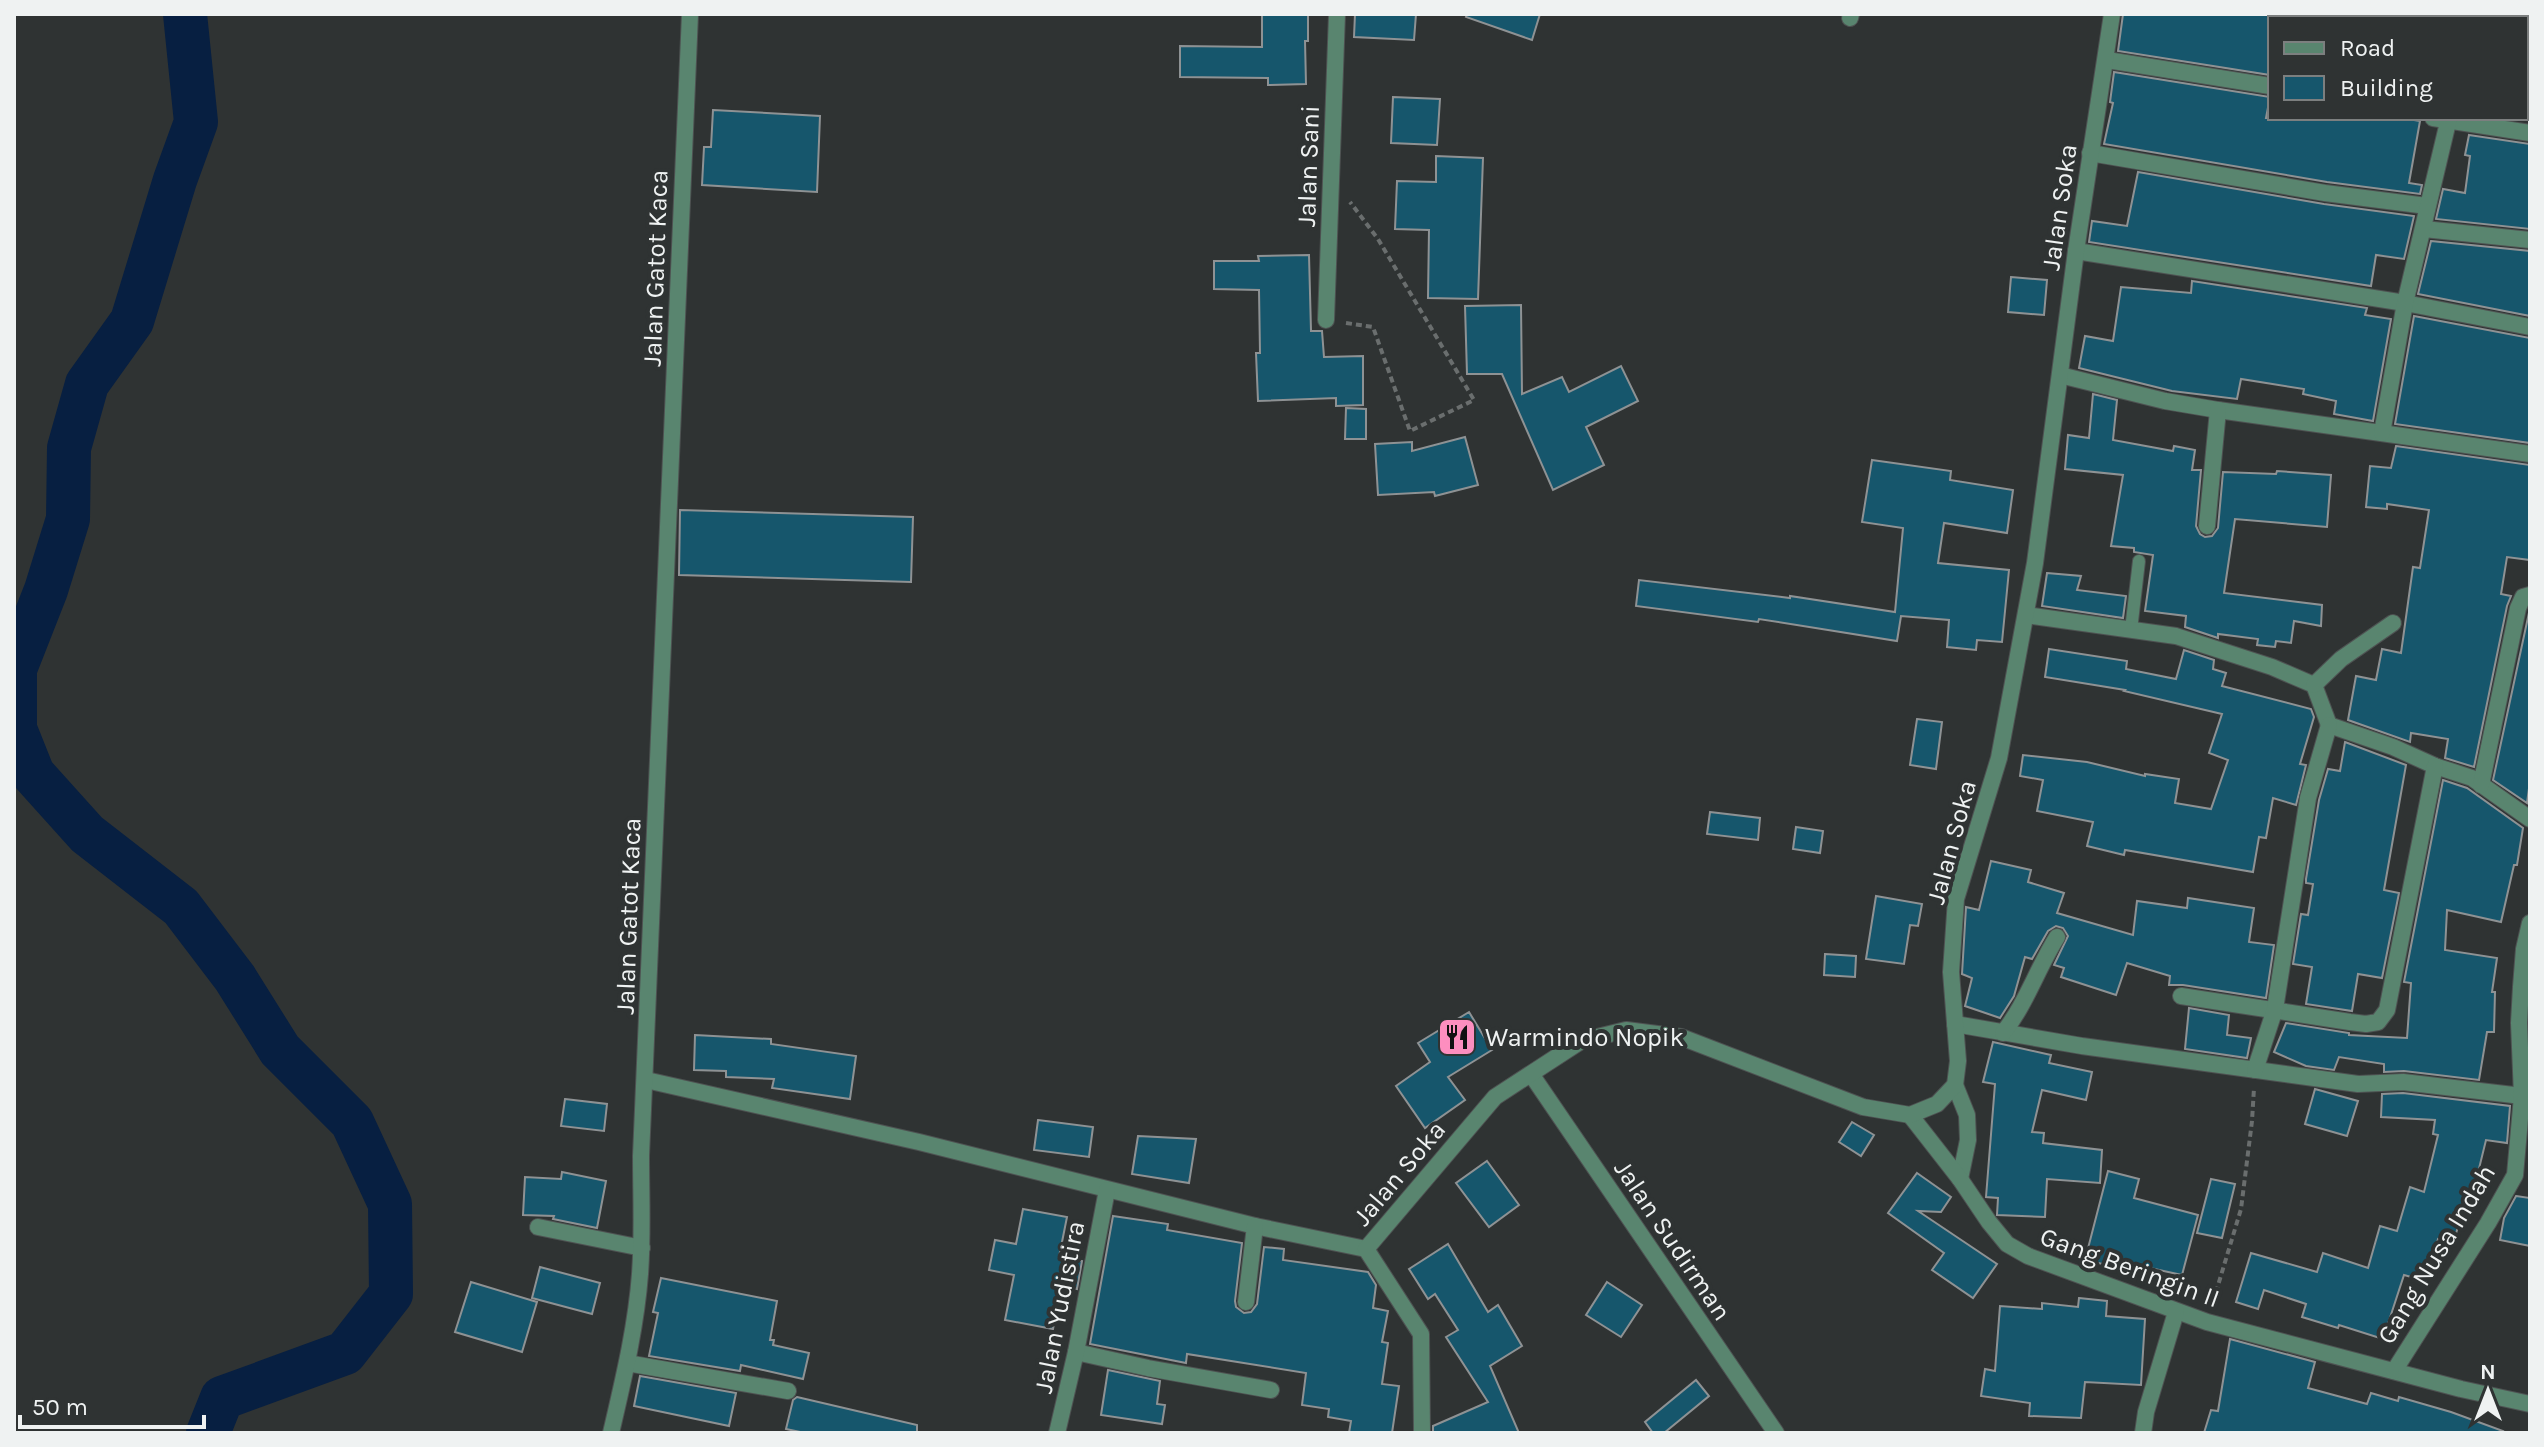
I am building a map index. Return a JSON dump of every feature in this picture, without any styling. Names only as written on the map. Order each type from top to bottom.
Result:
[{"type":"street","name":"Jalan Gatot Kaca","points":[[611,1433],[627,1363],[642,1248],[641,1156],[690,14]]},
{"type":"street","name":"Jalan Sani","points":[[1326,320],[1337,14]]},
{"type":"street","name":"Jalan Soka","points":[[1955,1085],[1958,1061],[1951,972],[1956,899],[1999,758],[2026,615],[2112,14]]},
{"type":"street","points":[[2107,60],[2268,86]]},
{"type":"street","points":[[2382,433],[2405,303],[2424,229],[2444,120]]},
{"type":"street","points":[[2450,120],[2530,133]]},
{"type":"street","points":[[2090,153],[2325,193],[2427,206]]},
{"type":"street","points":[[2424,229],[2530,240]]},
{"type":"street","points":[[2076,251],[2405,303],[2530,327]]},
{"type":"street","points":[[2060,375],[2165,401],[2218,410],[2530,454]]},
{"type":"street","points":[[2207,526],[2218,410]]},
{"type":"street","points":[[2481,785],[2518,608],[2523,597],[2530,595]]},
{"type":"street","points":[[2026,615],[2176,636],[2272,667],[2314,685],[2329,725],[2308,798],[2275,1009],[2255,1070]]},
{"type":"street","points":[[2314,685],[2341,659],[2393,623]]},
{"type":"street","points":[[2329,725],[2472,778],[2530,819]]},
{"type":"street","points":[[2181,996],[2366,1024],[2378,1022],[2387,1010],[2435,766]]},
{"type":"street","name":"Gang Nusa Indah","points":[[2394,1371],[2488,1223],[2522,1176],[2519,1023],[2524,949],[2530,923]]},
{"type":"street","points":[[2003,1033],[2015,1019],[2042,961],[2057,937]]},
{"type":"street","points":[[1955,1024],[2358,1084],[2403,1082],[2522,1096]]},
{"type":"street","name":"Jalan Soka","points":[[1366,1249],[1495,1097],[1581,1041],[1626,1030],[1681,1037],[1863,1107],[1910,1115]]},
{"type":"street","name":"Jalan Sudirman","points":[[1531,1074],[1776,1433]]},
{"type":"street","points":[[646,1080],[919,1142],[1255,1226],[1366,1249],[1421,1334],[1422,1433]]},
{"type":"street","points":[[1910,1115],[1937,1104],[1955,1085],[1967,1115],[1968,1140],[1960,1179]]},
{"type":"street","name":"Gang Beringin II","points":[[1910,1115],[2007,1244],[2028,1256],[2207,1322],[2530,1404]]},
{"type":"street","name":"Jalan Yudistira","points":[[1057,1433],[1107,1190]]},
{"type":"street","points":[[1246,1302],[1255,1226]]},
{"type":"street","points":[[538,1227],[642,1248]]},
{"type":"street","points":[[2143,1433],[2146,1412],[2176,1312]]},
{"type":"street","points":[[1076,1352],[1271,1390]]},
{"type":"street","points":[[627,1363],[788,1391]]},
{"type":"lane","points":[[2131,630],[2139,561]]},
{"type":"path","points":[[1326,320],[1373,327],[1410,431],[1474,400],[1378,239],[1331,178]]},
{"type":"path","points":[[2207,1322],[2241,1209],[2255,1070]]},
{"type":"building","points":[[1262,14],[1308,14],[1306,84],[1268,85],[1268,78],[1180,77],[1180,46],[1262,47]]},
{"type":"building","points":[[1355,14],[1416,14],[1414,40],[1354,37]]},
{"type":"building","points":[[1467,14],[1540,14],[1532,40],[1466,17]]},
{"type":"building","points":[[2123,14],[2270,14],[2268,75],[2118,51]]},
{"type":"building","points":[[2114,72],[2268,97],[2268,120],[2420,121],[2409,183],[2422,185],[2420,194],[2327,182],[2104,144],[2113,103],[2110,102]]},
{"type":"building","points":[[1393,97],[1440,99],[1437,145],[1391,143]]},
{"type":"building","points":[[713,110],[820,116],[817,192],[702,185],[704,147],[711,147]]},
{"type":"building","points":[[2469,135],[2530,144],[2530,229],[2436,219],[2443,189],[2465,193],[2470,156],[2465,155]]},
{"type":"building","points":[[1436,156],[1483,158],[1478,299],[1428,298],[1429,230],[1395,229],[1397,181],[1436,182]]},
{"type":"building","points":[[2138,172],[2414,216],[2404,259],[2376,255],[2371,286],[2089,242],[2092,221],[2127,226]]},
{"type":"building","points":[[2431,241],[2530,251],[2530,316],[2418,294]]},
{"type":"building","points":[[1309,255],[1311,331],[1322,331],[1324,357],[1363,356],[1363,405],[1336,406],[1336,398],[1258,401],[1256,353],[1260,353],[1259,290],[1214,289],[1214,261],[1259,261],[1258,256]]},
{"type":"building","points":[[2011,277],[2047,280],[2044,315],[2008,312]]},
{"type":"building","points":[[2192,281],[2367,308],[2365,315],[2391,319],[2373,421],[2334,414],[2336,401],[2303,394],[2304,389],[2241,379],[2237,399],[2172,391],[2079,368],[2085,336],[2113,341],[2121,287],[2191,293]]},
{"type":"building","points":[[1521,305],[1522,394],[1562,377],[1569,392],[1621,366],[1638,401],[1586,427],[1604,465],[1553,490],[1502,374],[1467,374],[1465,306]]},
{"type":"building","points":[[2414,316],[2530,338],[2530,443],[2395,424]]},
{"type":"building","points":[[2093,394],[2117,400],[2113,440],[2173,451],[2174,446],[2195,450],[2192,470],[2201,470],[2196,526],[2205,537],[2212,536],[2218,528],[2223,472],[2276,474],[2277,471],[2331,475],[2327,527],[2235,519],[2224,593],[2322,605],[2321,626],[2294,621],[2291,643],[2276,641],[2275,647],[2257,645],[2258,639],[2218,634],[2218,638],[2185,627],[2186,616],[2145,611],[2153,555],[2134,552],[2134,548],[2111,546],[2123,475],[2065,469],[2068,435],[2089,438]]},
{"type":"building","points":[[1346,408],[1366,409],[1366,439],[1345,439]]},
{"type":"building","points":[[1465,437],[1478,485],[1435,496],[1434,492],[1378,495],[1375,444],[1412,442],[1412,451]]},
{"type":"building","points":[[2396,446],[2530,465],[2530,560],[2507,557],[2501,594],[2511,596],[2474,767],[2445,758],[2448,739],[2411,733],[2410,742],[2348,720],[2356,676],[2376,680],[2382,649],[2401,653],[2413,567],[2420,568],[2429,510],[2387,504],[2387,509],[2366,507],[2370,466],[2391,468]]},
{"type":"building","points":[[1872,460],[1951,471],[1950,480],[2013,490],[2007,533],[1944,523],[1938,563],[2009,570],[2002,642],[1977,640],[1976,650],[1947,647],[1949,620],[1901,616],[1897,641],[1759,619],[1758,622],[1636,606],[1639,580],[1790,596],[1895,612],[1903,528],[1862,522]]},
{"type":"building","points":[[680,510],[913,517],[911,582],[679,575]]},
{"type":"building","points":[[2047,573],[2081,576],[2077,590],[2126,596],[2123,618],[2042,606]]},
{"type":"building","points":[[2530,608],[2530,781],[2527,803],[2493,780]]},
{"type":"building","points":[[2049,649],[2127,661],[2126,669],[2176,679],[2184,650],[2214,660],[2213,669],[2226,673],[2222,686],[2311,709],[2314,717],[2300,764],[2306,765],[2296,805],[2273,798],[2266,838],[2259,837],[2253,872],[2125,850],[2124,855],[2087,846],[2093,822],[2037,811],[2043,780],[2020,776],[2023,755],[2087,762],[2145,776],[2179,779],[2175,803],[2211,809],[2228,760],[2209,753],[2222,714],[2125,690],[2045,677]]},
{"type":"building","points":[[1917,719],[1942,722],[1936,769],[1910,765]]},
{"type":"building","points":[[2345,742],[2406,765],[2384,890],[2399,893],[2382,978],[2358,974],[2352,1011],[2306,1004],[2312,967],[2293,964],[2301,914],[2308,915],[2313,884],[2306,883],[2306,879],[2319,800],[2328,769],[2340,771]]},
{"type":"building","points":[[2443,780],[2467,788],[2523,828],[2517,865],[2514,865],[2501,922],[2447,910],[2445,950],[2497,958],[2492,992],[2495,992],[2494,1032],[2487,1032],[2479,1080],[2404,1071],[2384,1072],[2384,1064],[2339,1057],[2334,1070],[2306,1066],[2274,1052],[2286,1023],[2349,1035],[2407,1038],[2411,983],[2404,982]]},
{"type":"building","points":[[1710,812],[1760,818],[1758,840],[1707,834]]},
{"type":"building","points":[[1796,827],[1823,831],[1820,853],[1793,849]]},
{"type":"building","points":[[1991,861],[2031,870],[2028,882],[2064,893],[2057,913],[2133,935],[2137,901],[2187,908],[2188,898],[2254,908],[2249,942],[2274,945],[2266,998],[2169,985],[2170,976],[2127,963],[2116,995],[2061,977],[2064,968],[2054,965],[2068,936],[2063,928],[2056,926],[2048,931],[2032,959],[2025,957],[2014,996],[2000,1018],[1965,1006],[1972,978],[1962,974],[1966,907],[1979,910]]},
{"type":"building","points":[[1876,896],[1922,904],[1918,926],[1910,925],[1904,964],[1866,959]]},
{"type":"building","points":[[1825,954],[1856,956],[1855,977],[1824,975]]},
{"type":"building","points":[[2189,1008],[2229,1015],[2227,1035],[2251,1038],[2247,1058],[2185,1049]]},
{"type":"building","points":[[1469,1012],[1492,1050],[1448,1077],[1465,1100],[1425,1128],[1396,1086],[1430,1062],[1418,1043]]},
{"type":"building","points":[[695,1035],[771,1039],[771,1044],[856,1056],[850,1099],[772,1088],[774,1079],[726,1077],[726,1071],[694,1070]]},
{"type":"building","points":[[1993,1042],[2051,1055],[2049,1063],[2092,1072],[2086,1100],[2042,1090],[2032,1132],[2044,1133],[2043,1143],[2102,1150],[2100,1183],[2047,1179],[2045,1217],[1997,1215],[1998,1198],[1986,1197],[1995,1084],[1983,1082]]},
{"type":"building","points":[[2315,1089],[2358,1101],[2347,1136],[2305,1124]]},
{"type":"building","points":[[2403,1093],[2510,1106],[2507,1143],[2486,1140],[2473,1193],[2468,1192],[2453,1244],[2438,1239],[2426,1281],[2404,1275],[2383,1339],[2302,1317],[2306,1304],[2264,1290],[2258,1309],[2236,1302],[2251,1253],[2317,1272],[2323,1253],[2368,1268],[2380,1226],[2397,1231],[2410,1187],[2424,1192],[2438,1135],[2433,1134],[2435,1120],[2381,1117],[2382,1094]]},
{"type":"building","points":[[565,1099],[607,1104],[604,1131],[561,1126]]},
{"type":"building","points":[[1038,1120],[1093,1127],[1089,1157],[1034,1150]]},
{"type":"building","points":[[1852,1122],[1874,1135],[1861,1156],[1839,1142]]},
{"type":"building","points":[[1138,1136],[1196,1139],[1189,1183],[1132,1174]]},
{"type":"building","points":[[1487,1161],[1519,1205],[1489,1227],[1456,1183]]},
{"type":"building","points":[[2108,1171],[2139,1179],[2134,1198],[2198,1215],[2182,1275],[2118,1261],[2116,1267],[2085,1260]]},
{"type":"building","points":[[562,1172],[606,1181],[597,1228],[553,1219],[554,1216],[523,1215],[525,1177],[561,1179]]},
{"type":"building","points":[[1917,1173],[1951,1197],[1941,1212],[1918,1211],[1997,1264],[1973,1298],[1932,1270],[1944,1253],[1888,1213]]},
{"type":"building","points":[[2211,1179],[2235,1184],[2222,1238],[2197,1233]]},
{"type":"building","points":[[2516,1196],[2530,1198],[2530,1246],[2500,1240],[2504,1218]]},
{"type":"building","points":[[1023,1209],[1067,1217],[1059,1257],[1082,1261],[1077,1289],[1061,1286],[1053,1329],[1005,1320],[1014,1275],[989,1270],[995,1240],[1016,1244]]},
{"type":"building","points":[[1113,1216],[1168,1224],[1167,1230],[1242,1243],[1235,1301],[1236,1307],[1244,1313],[1251,1312],[1257,1304],[1264,1247],[1284,1249],[1283,1260],[1368,1272],[1376,1285],[1373,1308],[1388,1311],[1382,1342],[1388,1343],[1382,1384],[1399,1386],[1392,1433],[1349,1433],[1351,1421],[1328,1417],[1329,1409],[1302,1405],[1306,1373],[1187,1354],[1186,1363],[1090,1344]]},
{"type":"building","points":[[1448,1244],[1488,1312],[1498,1305],[1522,1346],[1490,1366],[1519,1433],[1433,1433],[1433,1426],[1488,1402],[1446,1337],[1458,1330],[1435,1294],[1428,1299],[1409,1269]]},
{"type":"building","points":[[540,1267],[600,1283],[592,1314],[532,1298]]},
{"type":"building","points":[[661,1278],[777,1301],[770,1340],[774,1340],[773,1345],[809,1353],[803,1379],[741,1365],[740,1371],[649,1356],[658,1313],[653,1312]]},
{"type":"building","points":[[471,1282],[537,1302],[522,1352],[455,1332]]},
{"type":"building","points":[[1607,1282],[1642,1305],[1621,1337],[1586,1315]]},
{"type":"building","points":[[2079,1298],[2107,1301],[2106,1316],[2145,1319],[2141,1385],[2085,1382],[2081,1418],[2029,1416],[2030,1403],[1981,1396],[1985,1369],[1995,1371],[2000,1306],[2042,1309],[2042,1303],[2078,1307]]},
{"type":"building","points":[[2230,1339],[2315,1362],[2308,1388],[2367,1404],[2371,1393],[2398,1401],[2399,1397],[2503,1431],[2204,1433],[2211,1410],[2218,1411]]},
{"type":"building","points":[[1108,1370],[1160,1381],[1157,1404],[1165,1405],[1162,1424],[1101,1415]]},
{"type":"building","points":[[640,1376],[736,1393],[729,1426],[634,1406]]},
{"type":"building","points":[[1696,1380],[1709,1396],[1664,1433],[1653,1433],[1645,1422]]},
{"type":"building","points":[[797,1397],[917,1425],[917,1433],[805,1433],[786,1429],[793,1400]]},
{"type":"waterway","points":[[185,14],[196,122],[132,321],[87,384],[69,448],[68,519],[46,590],[15,669],[15,729],[33,774],[87,834],[181,907],[235,978],[280,1050],[352,1122],[390,1204],[391,1294],[345,1353],[222,1398],[208,1433]]},
{"type":"place","name":"Warmindo Nopik","points":[[1457,1037]]}]
